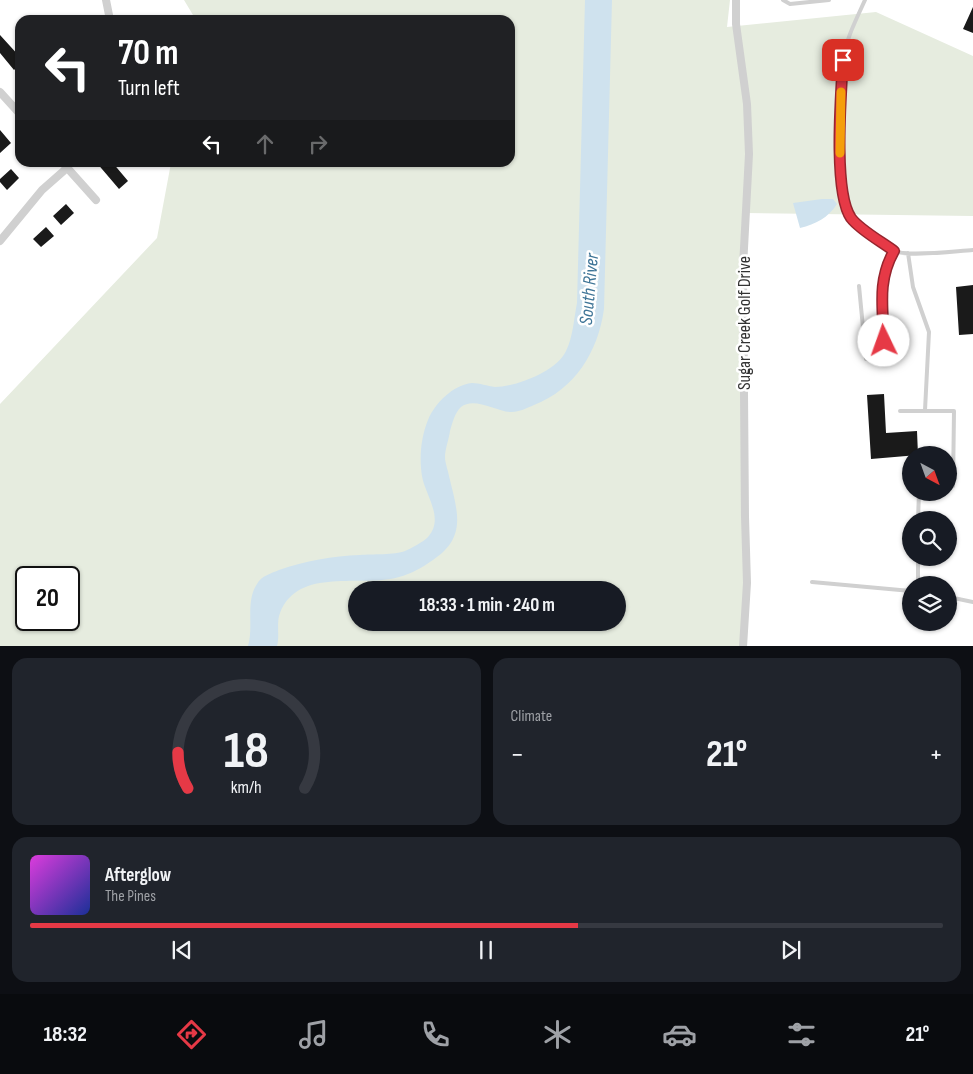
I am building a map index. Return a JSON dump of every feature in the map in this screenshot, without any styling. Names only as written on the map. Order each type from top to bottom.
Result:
[{"type":"street","points":[[106,0],[109,15]]},
{"type":"street","name":"Sugar Creek Golf Drive","points":[[736,0],[736,24],[747,104],[748,154],[743,267],[744,517],[747,583],[743,646]]},
{"type":"street","points":[[0,92],[15,108]]},
{"type":"street","points":[[0,241],[62,167]]},
{"type":"street","points":[[66,167],[96,200]]},
{"type":"lane","points":[[783,0],[790,4],[829,0]]},
{"type":"lane","points":[[865,0],[850,33],[843,60],[840,162],[842,190],[851,217],[894,251],[908,253],[973,250]]},
{"type":"lane","points":[[859,286],[866,359],[886,360],[882,284],[887,264],[894,251]]},
{"type":"lane","points":[[908,253],[913,287],[929,332],[925,410]]},
{"type":"lane","points":[[900,411],[954,411],[954,446]]},
{"type":"lane","points":[[812,582],[902,590]]},
{"type":"lane","points":[[957,599],[973,602]]},
{"type":"shaded area","points":[[184,0],[730,0],[727,27],[876,12],[973,56],[973,216],[746,213],[746,526],[741,646],[0,646],[0,404],[157,238],[170,167],[515,167],[515,15],[193,15]]},
{"type":"water","name":"South River","points":[[585,0],[612,0],[604,309],[601,325],[590,354],[573,379],[549,398],[526,409],[512,412],[472,403],[466,404],[459,409],[452,425],[445,457],[457,511],[456,532],[444,551],[421,568],[399,577],[384,580],[332,582],[316,584],[301,589],[289,598],[280,613],[277,646],[248,646],[250,639],[251,599],[257,584],[264,577],[289,567],[319,560],[401,552],[414,547],[428,537],[433,530],[435,522],[422,476],[421,448],[428,420],[435,407],[452,391],[465,384],[478,383],[495,387],[514,384],[535,377],[554,365],[568,346],[577,303]]},
{"type":"water","points":[[833,199],[837,204],[821,220],[800,228],[793,203]]},
{"type":"building","points":[[973,7],[973,33],[963,29]]},
{"type":"building","points":[[0,35],[15,52],[14,70],[0,53]]},
{"type":"building","points":[[0,130],[11,143],[0,153]]},
{"type":"building","points":[[100,167],[116,167],[128,181],[119,189]]},
{"type":"building","points":[[11,169],[19,178],[7,190],[0,182],[0,179]]},
{"type":"building","points":[[66,204],[74,213],[61,225],[53,216]]},
{"type":"building","points":[[46,227],[54,236],[41,247],[33,239]]},
{"type":"building","points":[[973,285],[973,334],[959,335],[956,287]]},
{"type":"building","points":[[884,394],[886,433],[917,431],[918,446],[902,446],[902,456],[871,459],[867,395]]},
{"type":"slow traffic","points":[[840,153],[841,92]]},
{"type":"route","points":[[843,60],[840,162],[842,190],[851,217],[894,251],[887,264],[882,284],[884,341]]}]
